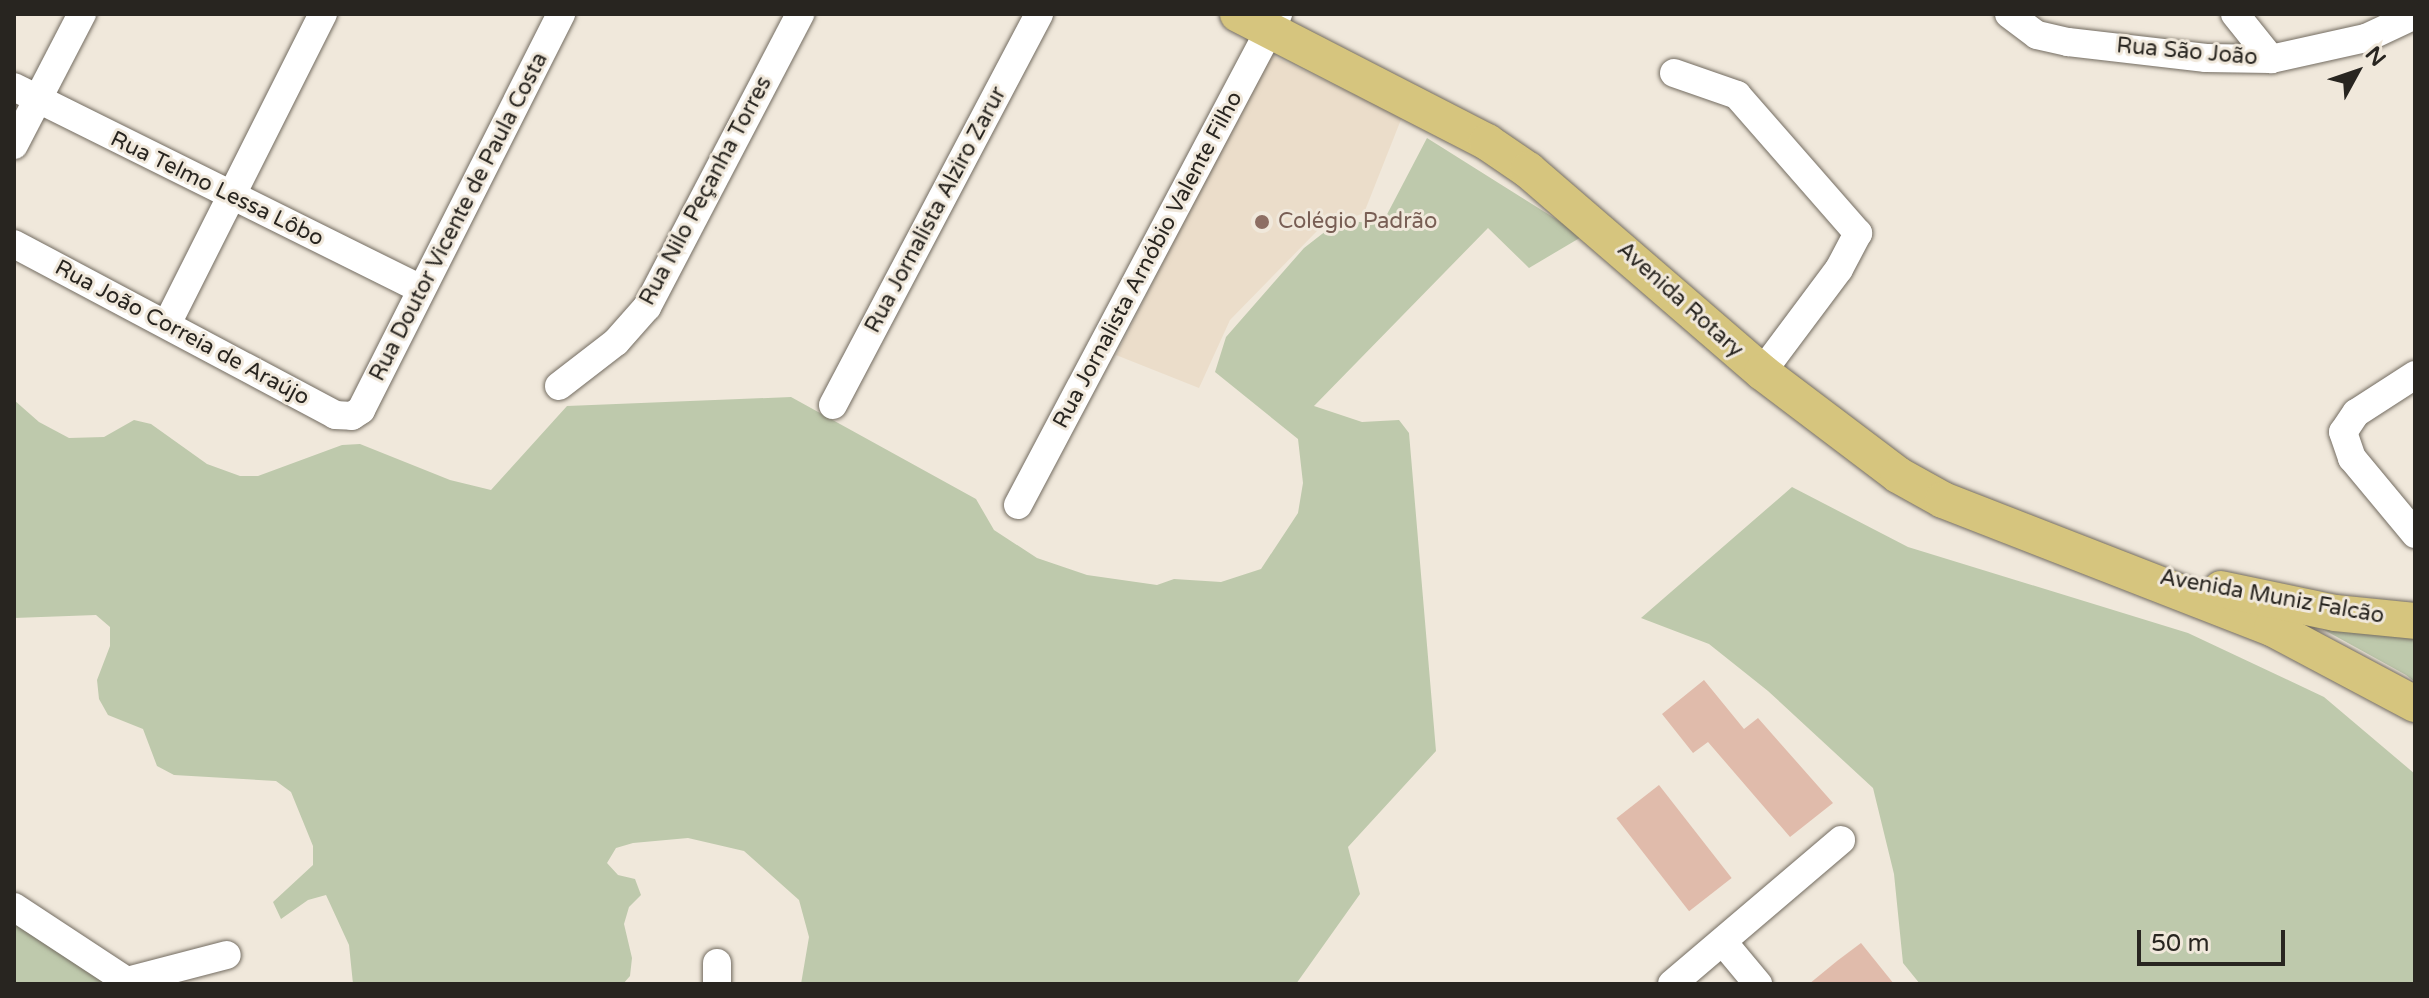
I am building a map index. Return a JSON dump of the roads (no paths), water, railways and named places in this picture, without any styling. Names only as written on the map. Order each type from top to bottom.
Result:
[{"type":"main road","name":"Avenida Rotary","points":[[1262,19],[1487,142],[1528,170],[1762,372],[1839,434],[1943,500],[2129,570]]},
{"type":"main road","name":"Avenida Muniz Falcão","points":[[2129,570],[2335,613],[2415,621]]},
{"type":"main road","points":[[2129,570],[2272,628],[2415,704]]},
{"type":"street","points":[[14,145],[26,94],[82,14]]},
{"type":"street","points":[[168,322],[323,14]]},
{"type":"street","name":"Rua Doutor Vicente de Paula Costa","points":[[352,416],[361,410],[561,14]]},
{"type":"street","name":"Rua Nilo Peçanha Torres","points":[[559,386],[616,342],[647,307],[800,14]]},
{"type":"street","name":"Rua Jornalista Alziro Zarur","points":[[833,405],[1039,14]]},
{"type":"street","name":"Rua São João","points":[[2009,14],[2037,35],[2068,42],[2206,58],[2271,59],[2366,38],[2415,15]]},
{"type":"street","points":[[2235,14],[2271,59]]},
{"type":"street","name":"Rua Jornalista Arnóbio Valente Filho","points":[[1018,505],[1262,19]]},
{"type":"street","points":[[1674,73],[1737,95],[1858,233],[1839,269],[1762,372]]},
{"type":"street","name":"Rua Telmo Lessa Lôbo","points":[[26,94],[421,289]]},
{"type":"street","name":"Rua João Correia de Araújo","points":[[14,244],[168,322],[335,415],[352,416]]},
{"type":"street","points":[[2415,375],[2356,413],[2343,432],[2352,458],[2415,534]]},
{"type":"street","points":[[1672,984],[1841,840]]},
{"type":"street","points":[[14,907],[129,982],[227,955]]},
{"type":"street","points":[[1723,942],[1758,984]]},
{"type":"place","name":"Colégio Padrão","points":[[1262,222]]}]
